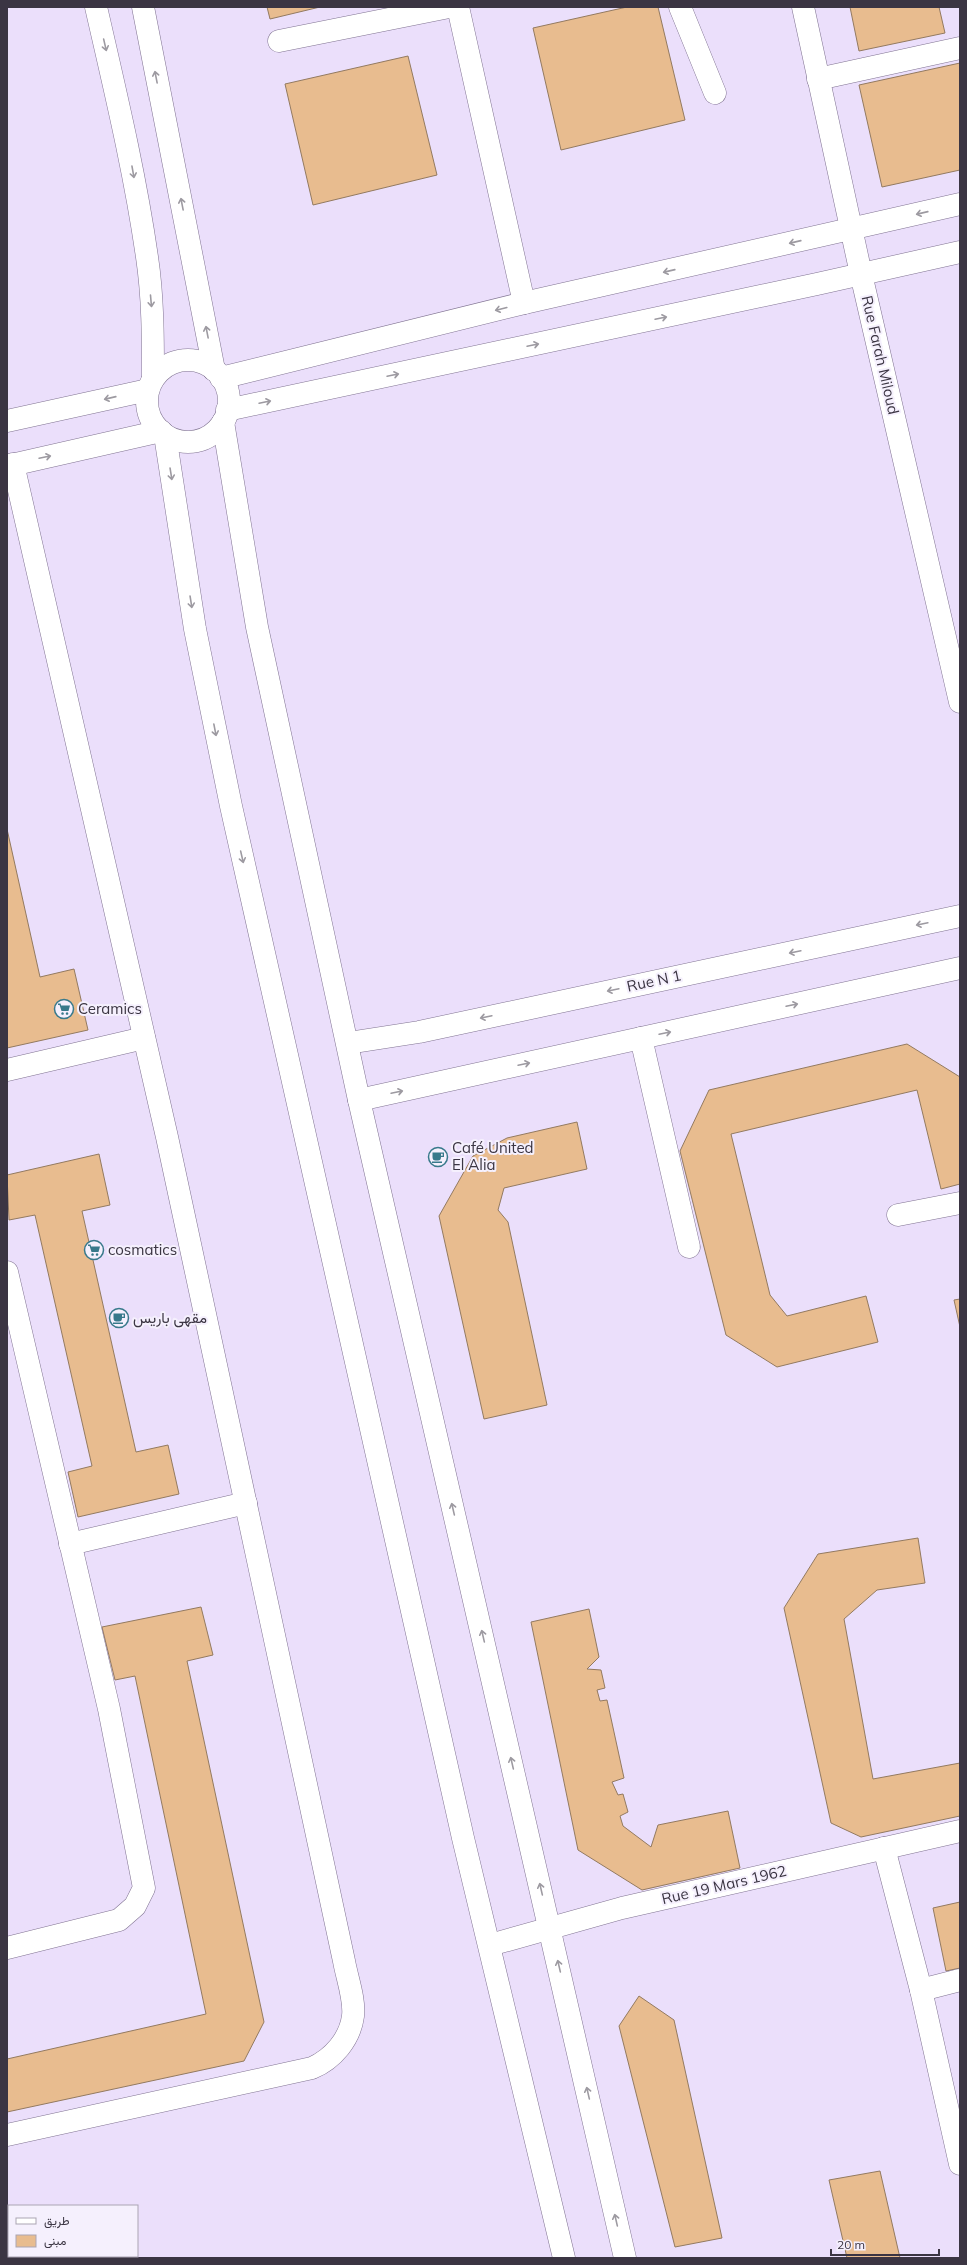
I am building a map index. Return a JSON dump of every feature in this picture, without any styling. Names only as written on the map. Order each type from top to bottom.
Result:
[{"type":"street","points":[[96,7],[130,156],[147,259],[153,322],[151,384],[147,403],[150,415],[163,433],[178,441],[190,442],[203,439],[214,432],[225,416],[960,252]]},
{"type":"street","points":[[142,7],[218,374]]},
{"type":"street","points":[[280,40],[448,7]]},
{"type":"street","points":[[458,7],[524,303]]},
{"type":"street","points":[[680,7],[715,93]]},
{"type":"street","name":"Rue Farah Miloud","points":[[803,7],[861,274],[960,702]]},
{"type":"street","points":[[818,79],[960,48]]},
{"type":"street","points":[[218,374],[960,204]]},
{"type":"street","points":[[7,421],[151,384],[162,369],[172,363],[185,360],[197,361],[218,374],[226,385],[228,398],[225,416],[257,627],[348,1043],[359,1100],[625,2258]]},
{"type":"street","points":[[7,2135],[312,2068],[324,2063],[335,2054],[351,2026],[353,2015],[346,1968],[144,1038],[10,465],[163,433]]},
{"type":"street","points":[[163,433],[195,629],[231,806],[463,1838],[490,1945],[564,2258]]},
{"type":"street","name":"Rue N 1","points":[[348,1043],[427,1030],[960,916]]},
{"type":"street","points":[[359,1100],[960,968]]},
{"type":"street","points":[[7,1070],[144,1038]]},
{"type":"street","points":[[641,1038],[689,1247]]},
{"type":"street","points":[[898,1215],[960,1203]]},
{"type":"street","points":[[7,1272],[109,1709],[144,1888],[134,1906],[119,1920],[7,1948]]},
{"type":"street","points":[[70,1544],[246,1503]]},
{"type":"street","name":"Rue 19 Mars 1962","points":[[490,1945],[622,1908],[960,1831]]},
{"type":"street","points":[[884,1848],[921,1990],[960,2164]]},
{"type":"street","points":[[921,1990],[960,1980]]},
{"type":"building","points":[[267,7],[320,7],[270,19]]},
{"type":"building","points":[[627,7],[658,7],[685,120],[561,150],[533,28]]},
{"type":"building","points":[[850,7],[939,7],[945,33],[859,51]]},
{"type":"building","points":[[408,56],[437,175],[313,205],[285,84]]},
{"type":"building","points":[[960,63],[960,170],[882,187],[859,85]]},
{"type":"building","points":[[7,829],[40,977],[74,969],[88,1030],[7,1048]]},
{"type":"building","points":[[907,1044],[960,1077],[960,1184],[941,1189],[917,1090],[731,1134],[770,1295],[787,1316],[866,1296],[878,1342],[777,1367],[726,1335],[680,1151],[709,1090]]},
{"type":"building","points":[[577,1122],[587,1169],[504,1188],[498,1210],[508,1222],[547,1405],[484,1419],[439,1216],[473,1156],[507,1138]]},
{"type":"building","points":[[99,1154],[110,1205],[82,1211],[136,1452],[168,1445],[179,1494],[78,1517],[68,1472],[92,1466],[35,1215],[9,1220],[7,1175]]},
{"type":"building","points":[[960,1299],[960,1327],[954,1300]]},
{"type":"building","points":[[918,1538],[925,1583],[877,1590],[844,1619],[873,1779],[960,1763],[960,1816],[861,1837],[831,1823],[784,1608],[818,1554]]},
{"type":"building","points":[[201,1607],[213,1655],[187,1661],[264,2022],[244,2061],[7,2112],[7,2059],[206,2014],[135,1676],[115,1680],[102,1627]]},
{"type":"building","points":[[589,1609],[599,1657],[587,1669],[601,1670],[605,1688],[597,1690],[600,1701],[607,1700],[624,1778],[612,1782],[618,1795],[623,1794],[628,1812],[620,1816],[623,1826],[651,1847],[658,1825],[728,1811],[740,1868],[642,1890],[578,1850],[531,1622]]},
{"type":"building","points":[[960,1902],[960,1968],[946,1971],[933,1908]]},
{"type":"building","points":[[639,1996],[674,2020],[722,2238],[675,2247],[619,2026]]},
{"type":"building","points":[[880,2171],[900,2258],[847,2258],[829,2180]]},
{"type":"place","name":"Ceramics","points":[[64,1009]]},
{"type":"place","name":"Café United El Alia","points":[[438,1157]]},
{"type":"place","name":"cosmatics","points":[[94,1250]]},
{"type":"place","name":"مقهى باريس","points":[[119,1318]]}]
